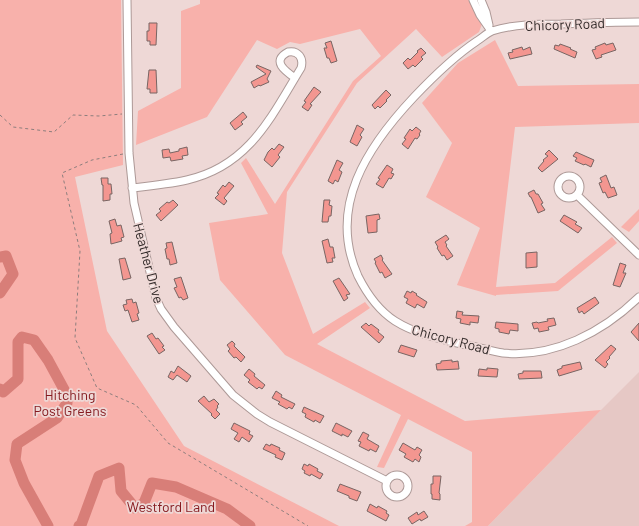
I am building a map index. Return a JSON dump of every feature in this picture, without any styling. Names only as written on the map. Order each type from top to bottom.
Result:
[{"type":"street","name":"Heather Drive","points":[[127,0],[129,153],[132,188],[155,292],[161,309],[174,328],[234,395],[257,414],[387,481]]},
{"type":"street","points":[[473,0],[480,15],[491,31]]},
{"type":"street","points":[[481,0],[491,31]]},
{"type":"street","name":"Chicory Road","points":[[639,22],[532,24],[491,31],[449,62],[408,104],[382,136],[360,171],[354,186],[346,218],[349,252],[354,267],[364,288],[377,306],[407,328],[432,337],[492,351],[513,354],[536,352],[572,342],[597,329],[615,318],[639,297]]},
{"type":"street","points":[[132,188],[187,180],[211,172],[226,164],[258,137],[295,78]]},
{"type":"street","points":[[577,195],[639,255]]},
{"type":"path","points":[[0,115],[13,127],[54,132],[73,115],[99,116],[128,114]]},
{"type":"path","points":[[129,153],[92,160],[62,173],[80,251],[75,338],[97,388],[136,405],[168,443],[308,526]]},
{"type":"shaded area","points":[[639,372],[639,526],[488,526],[601,410]]},
{"type":"green space","name":"Hitching Post Greens","points":[[0,0],[121,0],[123,165],[75,177],[107,331],[184,446],[339,526],[0,526]]},
{"type":"green space","points":[[200,0],[471,0],[482,24],[479,32],[442,57],[416,29],[357,83],[287,192],[282,253],[313,334],[365,302],[370,308],[317,344],[465,421],[601,410],[488,526],[465,526],[472,522],[472,452],[408,419],[384,468],[377,467],[401,415],[285,355],[220,280],[209,223],[268,214],[241,163],[246,158],[275,204],[353,81],[381,56],[360,29],[300,44],[290,42],[277,49],[257,40],[207,117],[136,145],[138,111],[181,88],[181,11],[200,4]]},
{"type":"green space","points":[[495,40],[518,86],[639,84],[639,123],[515,127],[496,287],[555,283],[612,237],[617,243],[558,291],[496,296],[457,285],[480,228],[426,197],[452,143],[422,103],[458,63]]},
{"type":"green space","points":[[639,209],[639,221],[629,232],[621,227]]},
{"type":"building","points":[[149,23],[157,23],[156,45],[150,45],[150,41],[147,41]]},
{"type":"building","points":[[331,41],[337,61],[331,63],[329,58],[327,58],[324,48],[327,48],[325,43]]},
{"type":"building","points":[[605,43],[606,45],[613,43],[616,50],[601,55],[602,57],[596,59],[592,50],[596,49],[595,47]]},
{"type":"building","points":[[560,44],[577,52],[575,58],[554,49],[555,45],[559,46]]},
{"type":"building","points":[[522,47],[523,50],[530,47],[532,54],[510,59],[508,53]]},
{"type":"building","points":[[421,48],[426,53],[421,57],[423,59],[415,67],[413,65],[408,69],[403,63],[408,58],[410,60]]},
{"type":"building","points":[[257,65],[271,71],[267,79],[269,82],[254,88],[251,82],[266,74],[256,67]]},
{"type":"building","points":[[149,70],[156,70],[157,93],[150,93],[150,89],[147,89]]},
{"type":"building","points":[[314,87],[321,92],[310,104],[312,105],[308,111],[302,107],[306,102],[304,101]]},
{"type":"building","points":[[386,90],[391,95],[380,108],[378,106],[375,109],[372,105]]},
{"type":"building","points":[[243,112],[247,117],[241,122],[243,124],[235,130],[230,123]]},
{"type":"building","points":[[357,125],[364,129],[360,135],[362,137],[357,146],[350,142]]},
{"type":"building","points":[[416,127],[421,131],[419,134],[420,135],[417,139],[415,138],[408,149],[402,144],[406,139],[404,138],[410,129],[412,131]]},
{"type":"building","points":[[279,144],[284,147],[278,155],[280,157],[272,167],[264,160],[268,152],[272,148],[274,150]]},
{"type":"building","points":[[187,147],[188,155],[182,156],[183,159],[171,161],[170,157],[163,158],[162,150],[169,149],[170,153]]},
{"type":"building","points":[[549,150],[558,159],[542,172],[538,168],[544,161],[543,160],[548,156],[545,154]]},
{"type":"building","points":[[576,152],[594,160],[591,167],[575,161],[577,158],[573,156]]},
{"type":"building","points":[[337,160],[343,163],[339,170],[342,172],[338,182],[335,180],[333,184],[328,181]]},
{"type":"building","points":[[387,165],[393,169],[391,173],[394,174],[391,179],[389,178],[383,188],[376,184],[380,179],[378,178]]},
{"type":"building","points":[[606,175],[611,188],[614,187],[617,195],[608,198],[605,192],[603,193],[599,183],[602,182],[600,178]]},
{"type":"building","points":[[101,178],[108,178],[108,184],[111,184],[112,194],[110,194],[110,200],[103,201],[103,185]]},
{"type":"building","points":[[229,182],[234,186],[224,198],[227,201],[224,205],[215,198],[219,194],[217,193],[223,185],[225,187]]},
{"type":"building","points":[[534,190],[543,203],[541,204],[545,210],[538,213],[528,193]]},
{"type":"building","points":[[173,200],[178,205],[161,221],[156,215],[161,211],[159,209],[167,202],[169,203]]},
{"type":"building","points":[[324,200],[330,200],[329,205],[332,206],[331,216],[329,216],[328,222],[322,222]]},
{"type":"building","points":[[379,214],[380,219],[377,220],[377,232],[368,233],[366,216]]},
{"type":"building","points":[[564,215],[577,222],[575,224],[582,228],[578,233],[560,221]]},
{"type":"building","points":[[115,219],[117,226],[121,225],[124,237],[121,238],[122,241],[111,244],[110,234],[112,233],[109,221]]},
{"type":"building","points":[[446,235],[449,239],[445,242],[447,245],[446,246],[453,256],[447,260],[444,255],[442,256],[435,242]]},
{"type":"building","points":[[328,239],[330,247],[333,247],[335,258],[332,258],[333,262],[327,263],[322,241]]},
{"type":"building","points":[[172,242],[177,263],[170,265],[165,249],[167,248],[166,243]]},
{"type":"building","points":[[537,252],[537,267],[526,268],[526,253]]},
{"type":"building","points":[[381,255],[382,260],[392,274],[385,278],[382,272],[380,273],[374,259]]},
{"type":"building","points":[[125,258],[131,278],[123,280],[119,259]]},
{"type":"building","points":[[620,263],[626,265],[623,273],[626,273],[620,287],[613,285]]},
{"type":"building","points":[[181,277],[188,298],[183,300],[181,297],[179,298],[174,288],[177,287],[174,279]]},
{"type":"building","points":[[339,278],[350,294],[346,295],[348,298],[344,301],[333,281]]},
{"type":"building","points":[[407,291],[411,293],[412,291],[427,302],[424,308],[417,304],[415,308],[406,303],[408,299],[404,297]]},
{"type":"building","points":[[595,297],[599,303],[584,314],[582,311],[579,313],[577,308]]},
{"type":"building","points":[[132,299],[133,303],[136,302],[139,320],[132,322],[128,310],[125,311],[123,305],[127,304],[126,300]]},
{"type":"building","points":[[457,311],[463,312],[462,315],[479,316],[478,323],[470,322],[470,325],[460,323],[461,319],[456,318]]},
{"type":"building","points":[[554,318],[556,325],[548,327],[549,330],[539,332],[538,328],[534,329],[532,323],[548,321],[547,319]]},
{"type":"building","points":[[496,322],[518,324],[518,331],[510,330],[509,334],[499,332],[499,329],[495,328]]},
{"type":"building","points":[[366,323],[369,326],[371,324],[379,330],[378,332],[384,337],[379,343],[361,327]]},
{"type":"building","points":[[639,323],[639,341],[631,332]]},
{"type":"building","points":[[152,333],[164,346],[162,347],[165,350],[159,354],[147,336]]},
{"type":"building","points":[[232,341],[235,344],[234,346],[245,357],[241,362],[236,357],[234,358],[228,351],[230,349],[227,345]]},
{"type":"building","points":[[401,345],[417,350],[414,357],[398,352]]},
{"type":"building","points":[[611,345],[616,349],[606,362],[608,364],[605,368],[595,360]]},
{"type":"building","points":[[452,360],[452,362],[458,361],[459,369],[437,370],[436,364],[441,363],[441,361]]},
{"type":"building","points":[[580,362],[582,369],[559,376],[557,370],[562,368],[562,366]]},
{"type":"building","points":[[178,366],[191,376],[187,382],[177,375],[173,380],[168,377],[171,371],[174,373]]},
{"type":"building","points":[[487,368],[498,369],[497,377],[478,376],[479,369],[487,370]]},
{"type":"building","points":[[249,369],[255,374],[254,376],[265,385],[262,389],[259,387],[257,389],[248,382],[250,380],[244,375]]},
{"type":"building","points":[[523,371],[541,371],[542,378],[519,379],[518,374],[523,373]]},
{"type":"building","points":[[276,391],[282,395],[281,397],[295,404],[292,409],[289,407],[287,409],[278,404],[280,402],[272,398]]},
{"type":"building","points":[[204,396],[209,402],[214,399],[219,404],[216,410],[220,414],[215,419],[211,415],[212,414],[198,401]]},
{"type":"building","points":[[304,407],[324,416],[320,423],[315,420],[314,422],[305,417],[306,414],[302,412]]},
{"type":"building","points":[[234,423],[250,431],[249,434],[253,436],[249,442],[242,437],[239,442],[234,439],[238,433],[231,429]]},
{"type":"building","points":[[336,423],[352,431],[348,437],[332,431]]},
{"type":"building","points":[[363,432],[369,435],[367,439],[379,446],[376,452],[370,449],[369,451],[359,446],[361,442],[358,441]]},
{"type":"building","points":[[403,443],[415,450],[417,447],[422,450],[419,455],[421,457],[419,462],[415,459],[413,462],[404,457],[406,454],[399,450]]},
{"type":"building","points":[[266,444],[270,446],[271,444],[280,448],[279,450],[285,453],[282,460],[275,457],[276,455],[263,449]]},
{"type":"building","points":[[304,464],[308,466],[309,464],[318,469],[317,471],[323,474],[320,479],[311,474],[310,476],[304,473],[305,471],[302,469]]},
{"type":"building","points":[[433,476],[441,476],[439,493],[440,500],[432,499],[431,484],[433,484]]},
{"type":"building","points":[[340,484],[361,492],[357,501],[337,491]]},
{"type":"building","points":[[370,504],[387,511],[386,513],[389,515],[386,521],[367,511]]},
{"type":"building","points":[[424,511],[428,517],[421,521],[420,519],[412,524],[408,518],[417,512],[418,515]]},
{"type":"waterway","points":[[0,257],[6,256],[13,274],[0,293]]},
{"type":"waterway","points":[[0,389],[3,392],[18,379],[18,342],[22,337],[34,340],[48,360],[67,395],[67,403],[57,418],[17,444],[15,460],[24,483],[48,526]]},
{"type":"waterway","points":[[79,526],[81,525],[99,476],[119,468],[121,491],[135,508],[144,503],[152,483],[176,487],[227,509],[250,526]]},
{"type":"park label","name":"Westford Land","points":[[171,506]]}]
